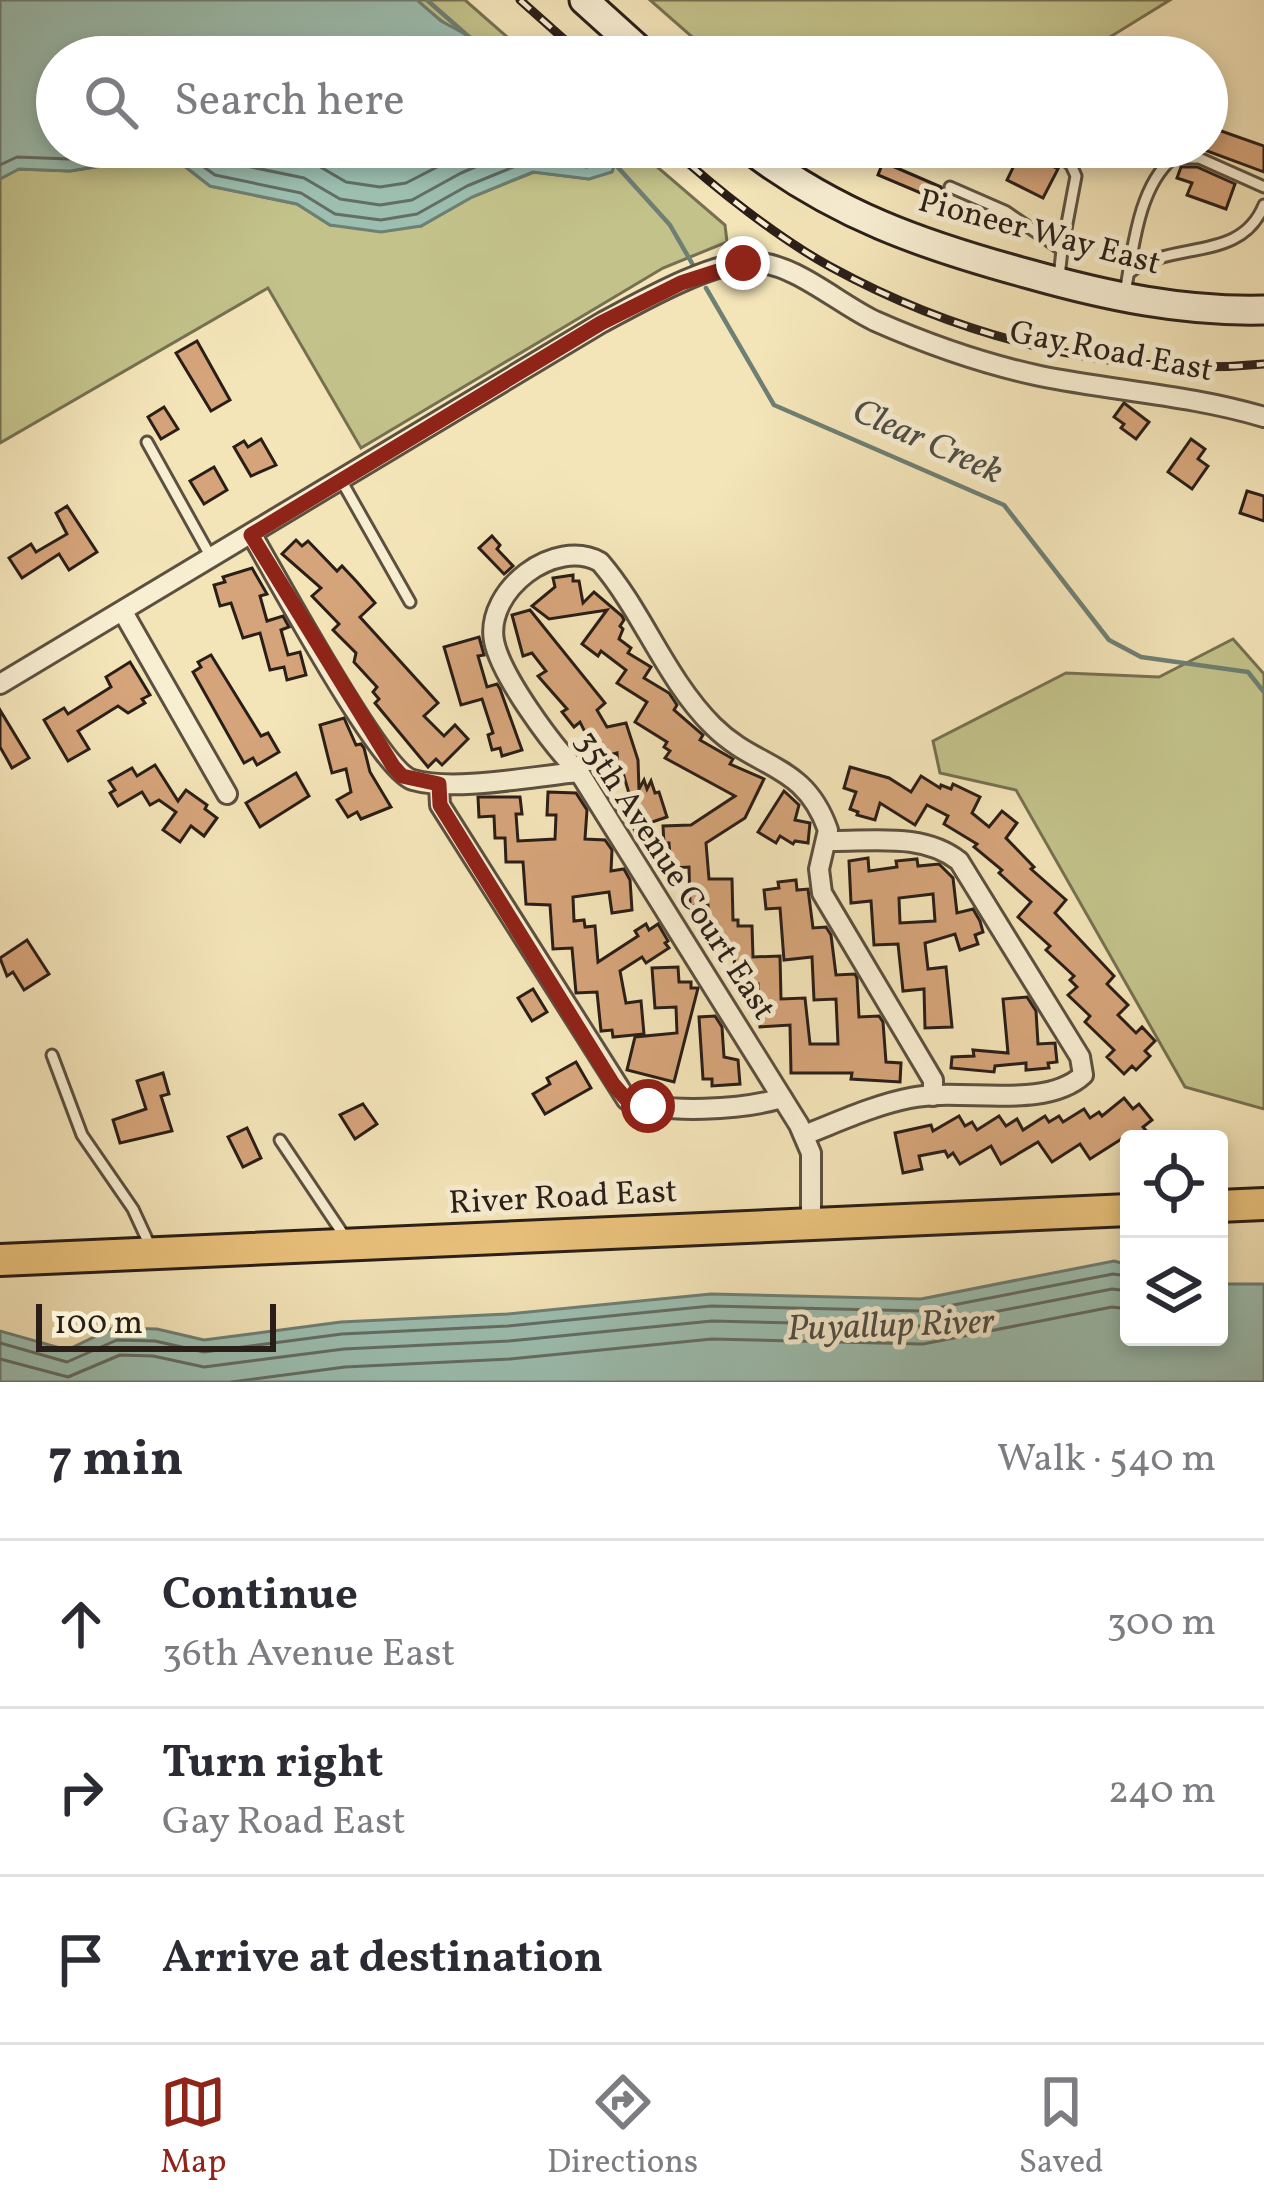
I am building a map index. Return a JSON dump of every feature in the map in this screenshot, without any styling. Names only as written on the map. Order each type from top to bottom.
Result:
[{"type":"main road","points":[[584,0],[624,36]]},
{"type":"main road","name":"Pioneer Way East","points":[[775,168],[868,223],[971,259],[1058,283],[1127,286],[1198,310],[1264,310]]},
{"type":"main road","points":[[1228,1206],[1264,1204]]},
{"type":"main road","name":"River Road East","points":[[0,1260],[1120,1210]]},
{"type":"street","name":"Gay Road East","points":[[0,684],[601,323],[681,283],[743,263],[757,262],[789,273],[871,319],[928,344],[1036,375],[1171,394],[1264,417]]},
{"type":"street","points":[[251,535],[402,776],[439,784],[579,772]]},
{"type":"street","name":"35th Avenue Court East","points":[[811,1223],[811,1153],[804,1135],[579,772],[553,747],[495,643],[499,608],[529,571],[571,554],[600,562],[684,692],[714,727],[752,757],[790,773],[804,786],[829,830],[826,842]]},
{"type":"street","points":[[123,612],[227,794]]},
{"type":"street","points":[[439,784],[440,805],[627,1100],[727,1106],[782,1099]]},
{"type":"street","points":[[804,1135],[912,1097],[1039,1093],[1066,1087],[1082,1075],[1080,1057],[959,861],[941,847],[915,842],[826,842],[819,869],[822,893],[933,1080],[933,1096]]},
{"type":"lane","points":[[1058,283],[1076,176],[1073,168]]},
{"type":"lane","points":[[1127,286],[1154,177],[1163,168]]},
{"type":"lane","points":[[1221,168],[1264,187]]},
{"type":"lane","points":[[950,188],[1005,211],[1062,250]]},
{"type":"lane","points":[[1127,286],[1156,259],[1232,241],[1257,220],[1264,205]]},
{"type":"lane","points":[[147,442],[212,559]]},
{"type":"lane","points":[[341,481],[410,602]]},
{"type":"lane","points":[[52,1055],[82,1135],[134,1208],[153,1253]]},
{"type":"lane","points":[[280,1140],[350,1244]]},
{"type":"shaded area","points":[[417,0],[465,0],[506,36],[465,36]]},
{"type":"shaded area","points":[[650,0],[1170,0],[1112,36],[691,36]]},
{"type":"shaded area","points":[[187,168],[210,186],[297,204],[330,225],[421,226],[472,197],[534,172],[589,179],[612,171],[658,168],[725,225],[727,242],[663,268],[361,448],[268,288],[0,443],[0,179],[18,169]]},
{"type":"shaded area","points":[[1233,639],[1264,674],[1264,1109],[1185,1087],[1016,790],[940,773],[933,741],[1066,673],[1159,677]]},
{"type":"water","points":[[0,0],[417,0],[469,36],[36,36],[36,168],[89,168],[19,169],[0,179]]},
{"type":"water","points":[[187,168],[613,168],[589,179],[533,172],[472,197],[421,226],[381,232],[330,225],[297,204],[210,186]]},
{"type":"water","name":"Puyallup River","points":[[1114,1261],[1120,1263],[1120,1346],[1228,1346],[1228,1284],[1264,1284],[1264,1382],[0,1382],[0,1331],[67,1350],[113,1328],[157,1329],[204,1340],[341,1322],[507,1314],[711,1294],[921,1299]]},
{"type":"building","points":[[1228,133],[1264,146],[1264,172],[1228,159]]},
{"type":"building","points":[[881,168],[897,168],[941,187],[945,195],[942,202],[878,175]]},
{"type":"building","points":[[1013,168],[1058,169],[1043,198],[1007,180]]},
{"type":"building","points":[[1181,168],[1199,168],[1235,184],[1226,209],[1187,195],[1192,183],[1177,178]]},
{"type":"building","points":[[197,341],[230,400],[211,411],[176,353]]},
{"type":"building","points":[[1124,403],[1149,422],[1136,439],[1114,417]]},
{"type":"building","points":[[164,407],[178,429],[161,439],[148,417]]},
{"type":"building","points":[[261,439],[276,465],[251,476],[234,447],[244,441],[248,447]]},
{"type":"building","points":[[1191,439],[1205,449],[1198,459],[1208,466],[1192,489],[1168,472]]},
{"type":"building","points":[[214,467],[227,490],[204,504],[190,481]]},
{"type":"building","points":[[1247,491],[1264,496],[1264,521],[1240,513]]},
{"type":"building","points":[[67,506],[97,552],[69,570],[59,554],[22,578],[9,558],[31,544],[36,552],[67,534],[56,513]]},
{"type":"building","points":[[492,536],[513,566],[504,574],[479,548]]},
{"type":"building","points":[[296,540],[302,546],[308,541],[337,571],[342,566],[357,582],[375,603],[360,617],[438,703],[424,716],[444,736],[455,725],[468,739],[442,765],[436,759],[428,767],[375,703],[377,687],[354,662],[356,653],[333,630],[339,624],[312,596],[321,588],[282,554]]},
{"type":"building","points":[[252,568],[267,594],[260,596],[267,621],[283,616],[289,627],[281,630],[288,655],[300,652],[306,675],[287,680],[284,667],[270,670],[260,633],[243,638],[231,603],[220,606],[214,585],[225,582],[223,577]]},
{"type":"building","points":[[573,575],[573,581],[579,581],[583,603],[594,592],[622,616],[619,639],[631,648],[628,653],[651,667],[644,678],[669,693],[677,705],[674,710],[703,735],[700,740],[733,759],[730,764],[764,779],[745,818],[706,843],[709,879],[732,879],[733,920],[738,920],[738,926],[752,926],[753,957],[780,956],[781,999],[805,998],[810,1044],[838,1044],[836,999],[814,1000],[812,957],[784,960],[780,908],[766,909],[764,890],[796,880],[797,890],[808,889],[813,928],[826,927],[831,935],[836,975],[855,974],[857,978],[859,1017],[879,1016],[883,1022],[886,1062],[901,1063],[900,1082],[851,1079],[852,1073],[791,1073],[790,1025],[760,1027],[758,984],[735,985],[734,946],[710,947],[708,905],[690,906],[689,867],[671,868],[669,843],[664,843],[663,826],[691,825],[735,796],[665,758],[670,751],[664,747],[667,742],[635,722],[647,702],[617,683],[626,670],[601,651],[598,656],[582,644],[607,610],[549,619],[532,606],[555,587],[553,578]]},
{"type":"building","points":[[530,610],[605,703],[597,710],[607,727],[626,723],[638,760],[639,789],[644,780],[647,789],[651,781],[667,817],[640,826],[641,835],[636,836],[617,753],[598,758],[580,722],[574,727],[562,712],[567,709],[538,676],[546,671],[532,653],[523,656],[512,615]]},
{"type":"building","points":[[479,637],[484,655],[478,656],[487,687],[497,684],[500,689],[522,750],[502,756],[500,748],[492,750],[488,735],[493,733],[482,699],[461,705],[444,647]]},
{"type":"building","points":[[211,655],[261,736],[268,733],[279,752],[257,765],[253,758],[244,763],[193,672],[201,667],[198,662]]},
{"type":"building","points":[[130,662],[150,695],[142,699],[145,703],[128,713],[118,706],[78,731],[89,749],[68,761],[44,720],[64,708],[68,714],[111,687],[106,677]]},
{"type":"building","points":[[0,710],[29,758],[12,768],[0,747]]},
{"type":"building","points":[[344,718],[356,745],[364,748],[370,772],[391,807],[361,819],[357,812],[348,817],[337,800],[351,792],[346,769],[332,773],[320,725]]},
{"type":"building","points":[[155,765],[178,801],[186,790],[217,818],[204,836],[191,826],[180,842],[163,830],[176,812],[159,800],[150,805],[142,792],[118,806],[109,781],[132,768],[137,776]]},
{"type":"building","points":[[850,767],[889,778],[911,792],[921,776],[940,788],[951,789],[953,784],[980,797],[972,813],[989,827],[1002,811],[1017,823],[1006,838],[1066,900],[1055,913],[1114,976],[1107,984],[1128,1005],[1118,1015],[1136,1033],[1142,1027],[1155,1041],[1145,1051],[1150,1056],[1136,1070],[1132,1066],[1124,1074],[1107,1057],[1114,1050],[1085,1022],[1090,1016],[1068,995],[1077,987],[1070,980],[1074,976],[1018,917],[1031,902],[999,873],[1002,870],[974,847],[977,844],[944,824],[948,816],[927,805],[915,825],[880,803],[875,820],[857,815],[850,809],[856,792],[844,788]]},
{"type":"building","points":[[296,773],[309,796],[260,827],[246,803]]},
{"type":"building","points":[[784,791],[799,805],[795,820],[810,823],[808,843],[793,844],[780,836],[776,843],[758,832]]},
{"type":"building","points":[[548,792],[576,793],[587,810],[585,839],[605,840],[612,850],[611,871],[624,869],[630,880],[632,910],[612,913],[609,892],[573,897],[574,921],[595,926],[598,962],[638,936],[635,931],[646,924],[649,930],[658,924],[668,941],[669,948],[646,963],[642,957],[620,971],[626,1003],[641,1001],[644,1034],[613,1037],[612,1030],[601,1031],[597,992],[576,993],[572,948],[553,949],[550,905],[526,904],[523,862],[506,862],[505,838],[495,838],[494,816],[479,817],[478,797],[520,797],[518,841],[555,839],[556,815],[547,815]]},
{"type":"building","points":[[868,858],[869,871],[897,867],[896,861],[939,864],[953,878],[957,913],[973,909],[983,932],[975,935],[978,944],[960,950],[955,934],[925,943],[928,969],[946,967],[952,1027],[925,1028],[924,989],[903,991],[898,944],[874,945],[871,901],[851,903],[849,861]],"holes":[[[933,894],[935,921],[900,923],[899,898]]]},
{"type":"building","points":[[27,940],[49,974],[24,990],[13,972],[7,976],[0,958]]},
{"type":"building","points":[[678,967],[679,982],[691,982],[691,988],[698,988],[674,1082],[627,1070],[635,1037],[677,1033],[676,1007],[655,1008],[652,968]]},
{"type":"building","points":[[533,989],[547,1012],[532,1021],[518,998]]},
{"type":"building","points":[[1027,997],[1036,1011],[1038,1044],[1055,1043],[1057,1062],[1048,1063],[1049,1068],[1026,1070],[1026,1063],[995,1066],[994,1072],[951,1068],[952,1057],[974,1056],[973,1050],[1008,1053],[1003,999]]},
{"type":"building","points":[[715,1016],[722,1027],[724,1057],[738,1060],[740,1084],[712,1086],[712,1079],[703,1079],[699,1017]]},
{"type":"building","points":[[576,1062],[591,1088],[545,1114],[533,1094],[550,1084],[547,1078]]},
{"type":"building","points":[[163,1073],[169,1094],[161,1096],[172,1131],[120,1143],[113,1120],[146,1109],[137,1081]]},
{"type":"building","points":[[1124,1098],[1133,1109],[1139,1104],[1152,1120],[1143,1127],[1146,1130],[1120,1130],[1120,1140],[1090,1159],[1080,1144],[1052,1162],[1038,1142],[1001,1164],[991,1146],[960,1164],[953,1153],[948,1157],[945,1151],[919,1156],[922,1169],[903,1173],[895,1133],[931,1125],[933,1131],[959,1116],[965,1126],[972,1122],[977,1130],[999,1116],[1006,1126],[1017,1119],[1023,1130],[1045,1116],[1049,1122],[1059,1116],[1063,1122],[1084,1109],[1090,1118],[1099,1112],[1102,1116]]},
{"type":"building","points":[[363,1104],[377,1124],[355,1139],[340,1115]]},
{"type":"building","points":[[247,1128],[261,1158],[243,1167],[228,1137]]},
{"type":"waterway","name":"Clear Creek","points":[[427,0],[468,36]]},
{"type":"waterway","name":"Clear Creek","points":[[619,168],[670,225],[693,265]]},
{"type":"waterway","name":"Clear Creek","points":[[706,288],[774,405],[1004,505],[1109,640],[1141,657],[1248,672],[1264,692]]},
{"type":"railway","points":[[520,0],[560,36]]},
{"type":"railway","points":[[694,168],[748,212],[831,267],[986,333],[1097,358],[1153,365],[1264,364]]},
{"type":"route","points":[[648,1106],[627,1100],[613,1084],[440,805],[439,784],[402,776],[393,766],[251,535],[601,323],[681,283],[743,263]]}]
